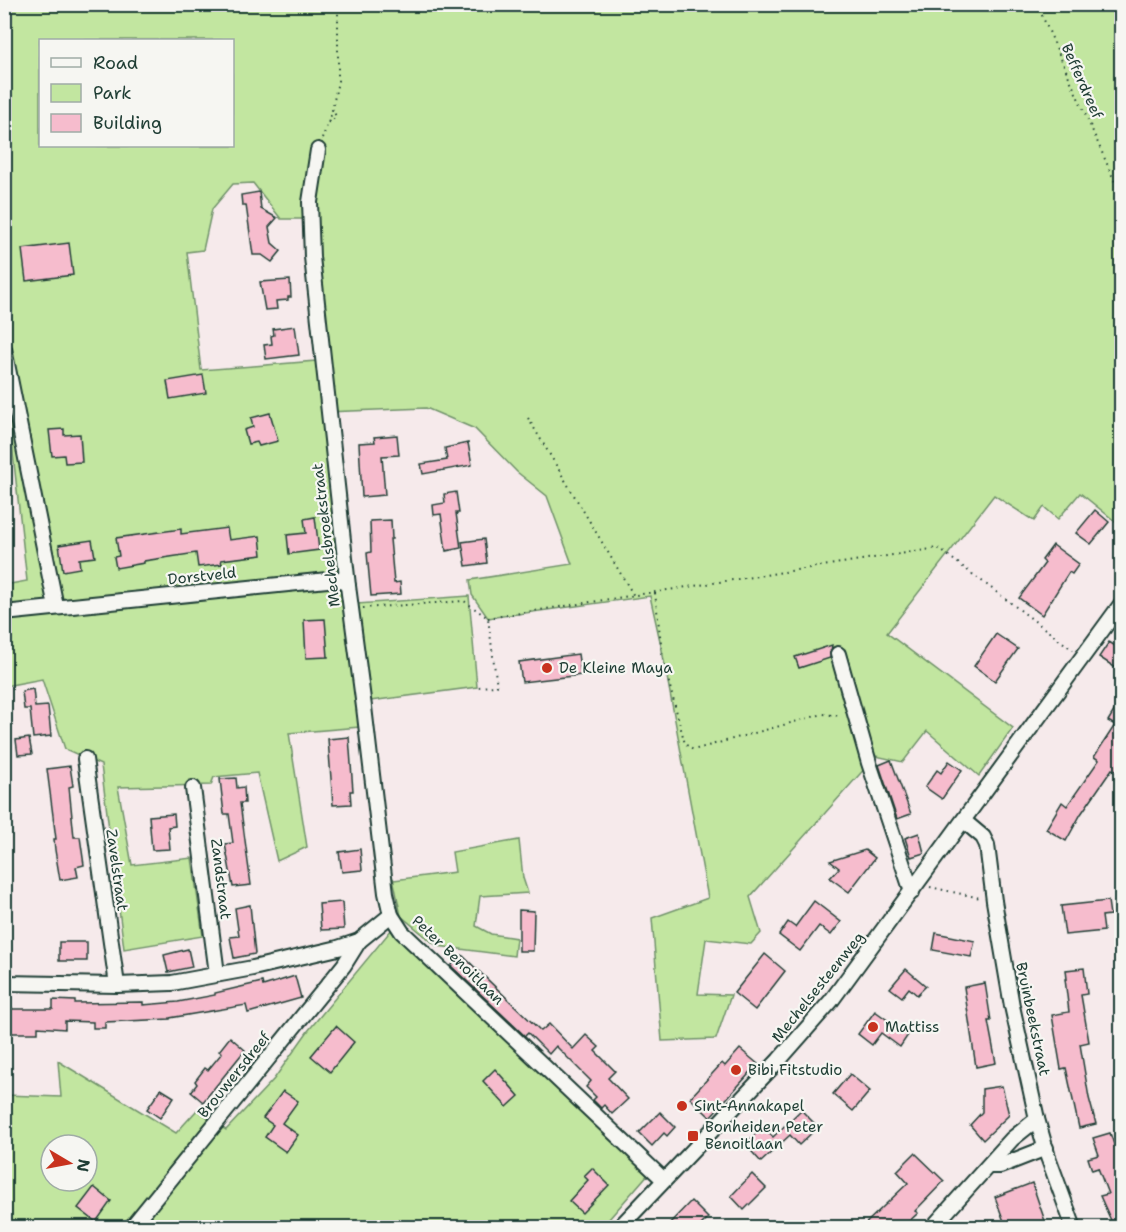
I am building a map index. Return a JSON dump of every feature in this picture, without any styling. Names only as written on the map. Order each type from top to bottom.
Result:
[{"type":"street","name":"Mechelsbroekstraat","points":[[318,150],[310,202],[312,256],[348,586],[386,893],[391,915]]},
{"type":"street","points":[[4,349],[56,607]]},
{"type":"street","name":"Dorstveld","points":[[4,613],[337,579],[348,586]]},
{"type":"street","name":"Mechelsesteenweg","points":[[619,1227],[779,1060],[824,1009],[1122,603]]},
{"type":"street","points":[[838,654],[875,783],[915,888]]},
{"type":"street","name":"Zavelstraat","points":[[86,759],[117,985]]},
{"type":"street","name":"Zandstraat","points":[[193,788],[217,974]]},
{"type":"street","name":"Bruinbeekstraat","points":[[964,821],[983,837],[987,845],[1012,1006],[1037,1119],[1074,1227]]},
{"type":"street","name":"Peter Benoitlaan","points":[[4,983],[117,985],[172,983],[285,961],[359,941],[391,915],[402,932],[664,1180]]},
{"type":"street","name":"Brouwersdreef","points":[[131,1227],[344,965],[359,941]]},
{"type":"street","points":[[932,1227],[1012,1139],[1037,1119]]},
{"type":"street","points":[[989,1166],[1000,1166],[1046,1148]]},
{"type":"path","points":[[318,150],[328,123],[338,81],[338,4]]},
{"type":"path","name":"Befferdreef","points":[[1037,4],[1122,198]]},
{"type":"path","points":[[528,418],[634,596]]},
{"type":"path","points":[[351,609],[465,602],[488,618],[938,548],[1082,657]]},
{"type":"path","points":[[655,593],[663,660],[685,744],[693,750],[823,714],[856,717]]},
{"type":"path","points":[[477,687],[497,686],[488,618]]},
{"type":"path","points":[[915,888],[994,901]]},
{"type":"green space","points":[[4,5],[1121,5],[1121,526],[1080,493],[1058,519],[1044,507],[1034,521],[994,495],[887,633],[1013,728],[979,776],[927,731],[903,762],[876,756],[750,897],[761,933],[751,944],[706,939],[698,994],[731,995],[716,1039],[662,1041],[652,918],[708,898],[650,596],[488,618],[472,595],[470,580],[572,564],[547,496],[517,472],[475,429],[426,408],[326,412],[343,605],[469,596],[477,687],[370,701],[359,707],[360,727],[289,733],[307,847],[277,861],[257,773],[214,777],[211,785],[118,787],[132,865],[192,858],[203,936],[124,949],[101,765],[65,749],[42,679],[5,686],[5,585],[27,581],[7,399],[4,399]],"holes":[[[253,183],[281,219],[305,219],[316,361],[201,370],[187,252],[203,250],[212,209],[233,184]]]},
{"type":"green space","points":[[519,840],[523,878],[528,893],[480,896],[476,926],[491,934],[516,938],[514,956],[437,946],[401,916],[393,878],[394,880],[455,872],[452,852]]},
{"type":"green space","points":[[392,929],[650,1172],[602,1227],[5,1228],[5,1095],[61,1097],[58,1061],[176,1133],[197,1110],[226,1130],[274,1079],[308,1031]]},
{"type":"building","points":[[259,192],[261,209],[277,218],[269,227],[272,243],[281,251],[272,262],[262,255],[253,255],[246,205],[242,205],[241,195]]},
{"type":"building","points":[[69,243],[73,275],[26,281],[22,249]]},
{"type":"building","points":[[290,280],[291,297],[288,297],[288,300],[276,301],[277,309],[265,310],[260,282]]},
{"type":"building","points":[[295,326],[299,355],[266,359],[264,345],[272,344],[273,329]]},
{"type":"building","points":[[203,375],[206,393],[170,399],[167,381]]},
{"type":"building","points":[[270,413],[278,441],[259,446],[257,442],[248,444],[244,430],[253,427],[251,418]]},
{"type":"building","points":[[64,429],[64,435],[80,434],[82,462],[65,463],[64,455],[52,456],[49,430]]},
{"type":"building","points":[[397,435],[399,455],[382,456],[385,495],[362,497],[359,443],[375,442],[374,437]]},
{"type":"building","points":[[468,443],[472,465],[423,474],[421,464],[447,460],[445,448]]},
{"type":"building","points":[[456,492],[459,513],[456,513],[461,548],[446,551],[441,514],[434,515],[433,505],[445,503],[444,494]]},
{"type":"building","points":[[1095,510],[1109,522],[1091,544],[1076,533]]},
{"type":"building","points":[[315,517],[319,550],[289,554],[287,535],[306,533],[304,519]]},
{"type":"building","points":[[391,520],[392,539],[390,539],[394,583],[400,582],[401,594],[371,596],[367,553],[371,552],[370,521]]},
{"type":"building","points":[[227,528],[229,540],[260,536],[262,555],[221,560],[222,564],[198,567],[196,553],[116,568],[114,557],[119,556],[116,538],[181,529],[181,534]]},
{"type":"building","points":[[484,539],[487,563],[466,566],[462,542]]},
{"type":"building","points":[[92,540],[95,557],[79,559],[80,568],[63,571],[59,545]]},
{"type":"building","points":[[1053,545],[1079,564],[1072,574],[1069,572],[1042,615],[1019,598],[1045,563],[1042,560]]},
{"type":"building","points":[[325,619],[328,657],[306,658],[304,620]]},
{"type":"building","points":[[996,634],[1018,649],[995,681],[974,666]]},
{"type":"building","points":[[1109,642],[1122,650],[1122,672],[1099,657]]},
{"type":"building","points":[[832,645],[830,658],[799,668],[795,657]]},
{"type":"building","points":[[578,654],[581,675],[522,682],[519,662]]},
{"type":"building","points":[[33,689],[35,707],[48,706],[51,736],[33,738],[30,709],[24,709],[22,691]]},
{"type":"building","points":[[1122,698],[1122,763],[1116,771],[1112,769],[1081,814],[1066,841],[1046,829],[1062,802],[1067,806],[1099,760],[1094,757],[1115,725],[1108,721]]},
{"type":"building","points":[[349,737],[353,791],[350,791],[351,804],[333,805],[328,739]]},
{"type":"building","points":[[29,738],[32,754],[18,755],[16,740]]},
{"type":"building","points":[[891,760],[911,814],[897,819],[879,765]]},
{"type":"building","points":[[949,761],[962,770],[942,799],[925,787],[937,770],[941,773]]},
{"type":"building","points":[[70,766],[73,786],[69,787],[74,837],[80,837],[84,865],[76,867],[78,877],[60,880],[47,769]]},
{"type":"building","points":[[236,778],[237,788],[244,787],[245,803],[240,803],[251,885],[233,887],[225,844],[233,843],[229,814],[224,814],[220,779]]},
{"type":"building","points":[[174,814],[175,826],[168,827],[170,849],[152,850],[149,816]]},
{"type":"building","points":[[919,833],[924,853],[911,857],[905,838]]},
{"type":"building","points":[[360,849],[362,870],[342,872],[339,852]]},
{"type":"building","points":[[865,850],[875,858],[849,892],[830,878],[839,868],[830,861]]},
{"type":"building","points":[[814,901],[841,922],[831,935],[819,926],[800,951],[779,935],[788,922],[795,927]]},
{"type":"building","points":[[1108,901],[1110,915],[1102,916],[1104,931],[1065,935],[1061,906]]},
{"type":"building","points":[[342,902],[344,929],[321,930],[319,904]]},
{"type":"building","points":[[250,905],[255,954],[234,958],[230,937],[239,936],[235,908]]},
{"type":"building","points":[[519,910],[534,911],[533,951],[519,951]]},
{"type":"building","points":[[936,933],[975,941],[971,957],[933,950]]},
{"type":"building","points":[[59,942],[87,942],[87,961],[59,961]]},
{"type":"building","points":[[188,949],[192,967],[168,972],[164,955]]},
{"type":"building","points":[[765,954],[785,971],[755,1010],[734,993]]},
{"type":"building","points":[[462,955],[541,1031],[549,1024],[573,1049],[586,1035],[599,1047],[595,1051],[615,1071],[608,1078],[628,1099],[612,1114],[604,1105],[601,1108],[593,1100],[596,1097],[586,1087],[591,1081],[556,1046],[549,1054],[528,1033],[525,1036],[451,966]]},
{"type":"building","points":[[1084,968],[1087,994],[1081,995],[1089,1042],[1080,1044],[1096,1124],[1079,1128],[1066,1068],[1061,1069],[1052,1015],[1069,1012],[1066,970]]},
{"type":"building","points":[[906,969],[926,986],[917,995],[909,988],[902,997],[890,988]]},
{"type":"building","points":[[295,976],[301,998],[248,1013],[246,1005],[170,1019],[105,1022],[105,1028],[93,1028],[93,1022],[65,1021],[65,1029],[38,1027],[38,1033],[11,1033],[11,1009],[53,1009],[53,1000],[75,1001],[75,1003],[143,1002],[143,1005],[178,1002],[262,982],[263,986]]},
{"type":"building","points":[[985,983],[991,1021],[988,1021],[996,1063],[976,1067],[964,987]]},
{"type":"building","points":[[875,1011],[908,1035],[900,1047],[881,1033],[872,1045],[858,1034]]},
{"type":"building","points":[[336,1026],[354,1042],[330,1072],[311,1056]]},
{"type":"building","points":[[230,1037],[245,1050],[203,1102],[191,1092],[197,1084],[195,1081],[205,1068],[208,1070],[222,1053],[219,1051]]},
{"type":"building","points":[[740,1049],[758,1064],[710,1117],[690,1098],[722,1063],[725,1066]]},
{"type":"building","points":[[495,1069],[519,1096],[507,1107],[483,1081]]},
{"type":"building","points":[[850,1074],[870,1091],[853,1111],[833,1094]]},
{"type":"building","points":[[1002,1086],[1009,1115],[983,1140],[970,1125],[982,1112],[982,1089]]},
{"type":"building","points":[[161,1089],[174,1097],[160,1118],[147,1109]]},
{"type":"building","points":[[283,1091],[298,1101],[282,1123],[298,1135],[286,1152],[265,1137],[273,1125],[263,1118]]},
{"type":"building","points":[[801,1110],[818,1127],[799,1145],[790,1135],[761,1162],[745,1144],[763,1127],[773,1137]]},
{"type":"building","points":[[660,1112],[675,1127],[667,1136],[664,1133],[652,1146],[639,1133]]},
{"type":"building","points":[[1110,1133],[1122,1167],[1122,1227],[1114,1227],[1100,1196],[1108,1194],[1098,1168],[1092,1170],[1088,1158],[1099,1155],[1093,1138]]},
{"type":"building","points":[[915,1153],[944,1181],[915,1211],[918,1213],[903,1227],[862,1227],[908,1183],[897,1171]]},
{"type":"building","points":[[592,1168],[609,1185],[582,1213],[569,1201],[588,1180],[584,1176]]},
{"type":"building","points":[[752,1174],[766,1188],[744,1210],[731,1196]]},
{"type":"building","points":[[1032,1183],[1047,1227],[1006,1227],[995,1197]]},
{"type":"building","points":[[99,1191],[111,1201],[96,1222],[78,1208],[89,1193],[99,1193]]},
{"type":"building","points":[[691,1201],[708,1218],[699,1227],[666,1227]]},
{"type":"place","name":"De Kleine Maya","points":[[547,668]]},
{"type":"place","name":"Mattiss","points":[[873,1027]]},
{"type":"place","name":"Bibi Fitstudio","points":[[736,1070]]},
{"type":"place","name":"Sint-Annakapel","points":[[682,1106]]},
{"type":"place","name":"Bonheiden Peter Benoitlaan","points":[[693,1136]]}]
